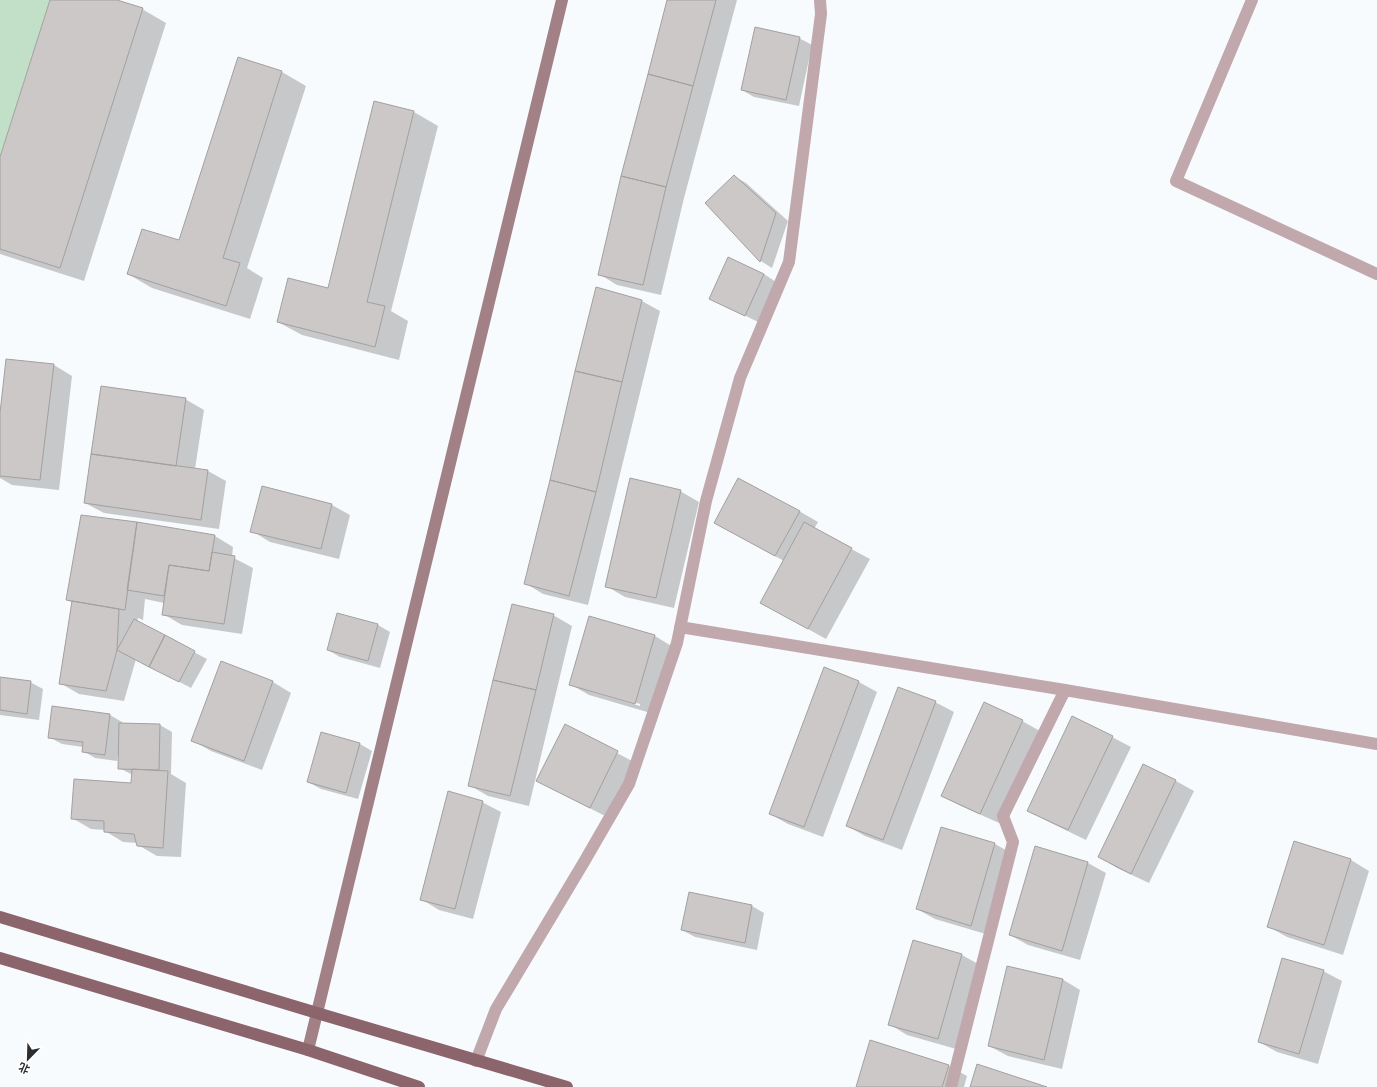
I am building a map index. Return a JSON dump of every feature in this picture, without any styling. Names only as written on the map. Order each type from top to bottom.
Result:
[{"type":"main road","points":[[0,917],[317,1014],[567,1087]]},
{"type":"main road","points":[[0,958],[308,1050],[419,1087]]},
{"type":"street","points":[[308,1050],[562,0]]},
{"type":"street","points":[[476,1061],[496,1009],[629,784],[677,643],[706,501],[740,378],[790,262],[821,14],[820,0]]},
{"type":"street","points":[[1252,0],[1176,181],[1377,274]]},
{"type":"street","points":[[680,627],[1065,690],[1377,744]]},
{"type":"street","points":[[951,1087],[1013,842],[1004,816],[1065,690]]},
{"type":"green space","points":[[0,0],[50,0],[0,157]]},
{"type":"building","points":[[50,0],[117,0],[143,8],[60,268],[0,249],[0,157]]},
{"type":"building","points":[[667,0],[716,0],[693,86],[648,74]]},
{"type":"building","points":[[755,27],[800,37],[786,100],[741,90]]},
{"type":"building","points":[[238,57],[282,71],[223,258],[240,263],[226,306],[127,274],[142,229],[179,240]]},
{"type":"building","points":[[648,74],[693,86],[666,187],[621,176]]},
{"type":"building","points":[[374,101],[414,111],[367,302],[385,306],[375,347],[277,322],[288,278],[328,288]]},
{"type":"building","points":[[734,175],[776,213],[760,262],[705,203]]},
{"type":"building","points":[[621,176],[666,187],[643,285],[598,275]]},
{"type":"building","points":[[728,257],[764,274],[745,316],[709,299]]},
{"type":"building","points":[[596,287],[642,300],[622,382],[575,371]]},
{"type":"building","points":[[6,359],[54,364],[40,480],[0,476],[0,413]]},
{"type":"building","points":[[575,371],[622,382],[596,492],[550,480]]},
{"type":"building","points":[[101,386],[186,398],[176,466],[91,454]]},
{"type":"building","points":[[91,454],[208,470],[201,520],[84,503]]},
{"type":"building","points":[[630,478],[681,490],[656,598],[605,587]]},
{"type":"building","points":[[738,478],[800,511],[775,556],[714,523]]},
{"type":"building","points":[[550,480],[596,492],[569,596],[524,584]]},
{"type":"building","points":[[262,486],[332,504],[321,549],[250,532]]},
{"type":"building","points":[[81,515],[137,522],[125,610],[66,600]]},
{"type":"building","points":[[137,522],[215,535],[209,571],[169,565],[164,596],[127,590]]},
{"type":"building","points":[[804,522],[852,548],[808,629],[760,603]]},
{"type":"building","points":[[212,552],[235,556],[224,624],[162,615],[169,565],[209,571]]},
{"type":"building","points":[[72,601],[119,609],[117,650],[106,691],[59,684]]},
{"type":"building","points":[[512,604],[554,614],[536,690],[493,680]]},
{"type":"building","points":[[337,613],[378,624],[368,661],[327,650]]},
{"type":"building","points":[[589,616],[655,635],[635,704],[569,685]]},
{"type":"building","points":[[134,619],[165,635],[149,667],[117,650]]},
{"type":"building","points":[[165,635],[195,651],[179,682],[149,667]]},
{"type":"building","points":[[221,661],[273,681],[244,761],[191,741]]},
{"type":"building","points":[[824,667],[859,681],[804,827],[769,814]]},
{"type":"building","points":[[0,677],[31,681],[27,714],[0,710]]},
{"type":"building","points":[[493,680],[536,690],[510,796],[468,786]]},
{"type":"building","points":[[898,687],[936,701],[883,840],[846,826]]},
{"type":"building","points":[[984,702],[1023,720],[980,814],[941,796]]},
{"type":"building","points":[[52,706],[110,714],[105,755],[82,752],[83,742],[48,738]]},
{"type":"building","points":[[1072,716],[1113,736],[1068,830],[1027,811]]},
{"type":"building","points":[[119,723],[160,724],[159,770],[118,769]]},
{"type":"building","points":[[565,724],[618,751],[590,808],[536,781]]},
{"type":"building","points":[[321,732],[360,743],[346,793],[307,782]]},
{"type":"building","points":[[1143,764],[1176,780],[1131,874],[1098,857]]},
{"type":"building","points":[[132,769],[168,771],[163,848],[137,846],[134,834],[104,832],[104,821],[71,819],[74,779],[131,783]]},
{"type":"building","points":[[448,791],[483,801],[455,909],[420,900]]},
{"type":"building","points":[[941,827],[995,843],[971,926],[916,909]]},
{"type":"building","points":[[1294,841],[1351,859],[1324,945],[1267,927]]},
{"type":"building","points":[[1035,846],[1088,862],[1062,951],[1009,935]]},
{"type":"building","points":[[689,892],[752,905],[745,943],[681,930]]},
{"type":"building","points":[[913,940],[962,954],[938,1039],[888,1025]]},
{"type":"building","points":[[1282,958],[1324,970],[1299,1054],[1258,1042]]},
{"type":"building","points":[[1007,966],[1063,979],[1044,1060],[988,1046]]},
{"type":"building","points":[[870,1040],[949,1065],[942,1087],[856,1087]]},
{"type":"building","points":[[977,1064],[1047,1087],[970,1087]]}]
